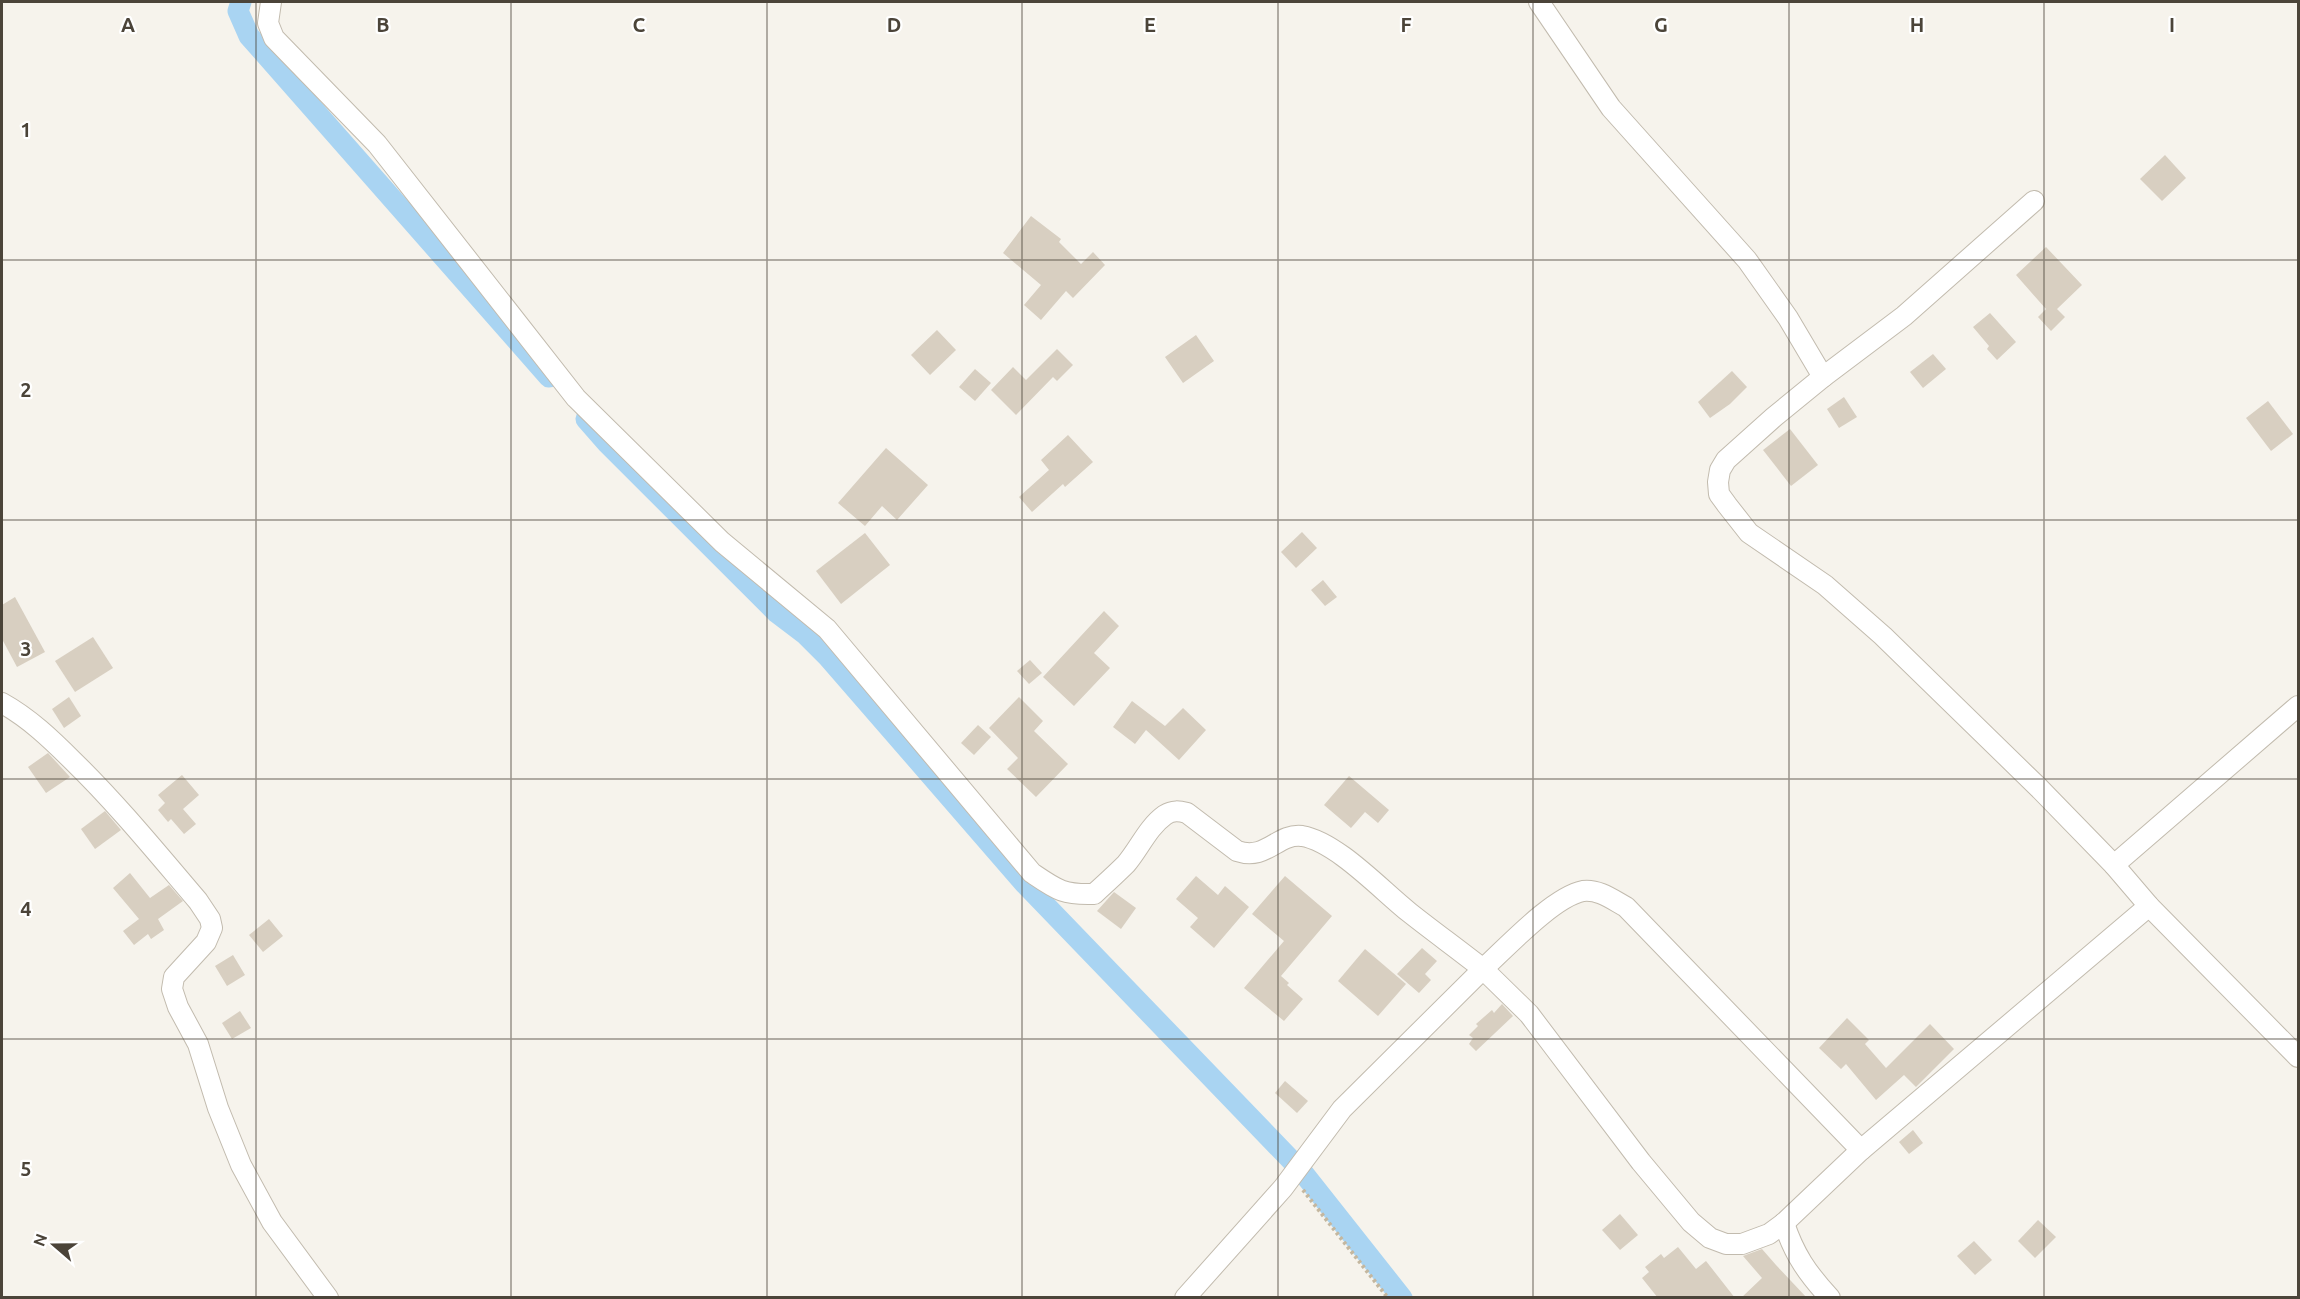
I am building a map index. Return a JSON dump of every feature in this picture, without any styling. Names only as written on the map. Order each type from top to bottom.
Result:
[{"type":"street","points":[[271,2],[268,23],[274,38],[377,144],[576,398],[722,542],[827,629],[1032,873],[1059,891],[1076,895],[1094,894],[1126,864],[1157,823],[1172,811],[1179,810],[1187,813],[1237,851],[1245,854],[1263,852],[1292,836],[1327,844],[1410,913],[1483,969],[1529,1014],[1641,1162],[1691,1222],[1710,1238],[1726,1244],[1742,1244],[1769,1234],[1861,1150],[2149,906]]},
{"type":"street","points":[[1539,2],[1611,108],[1747,260],[1788,318],[1823,377]]},
{"type":"street","points":[[2034,201],[1904,316],[1823,377],[1726,460],[1720,470],[1719,494],[1749,533],[1825,585],[1883,636],[2114,865],[2149,906],[2298,1057]]},
{"type":"street","points":[[2,703],[45,734],[110,798],[198,901],[210,919],[212,928],[207,942],[174,977],[172,989],[178,1007],[198,1044],[218,1108],[241,1165],[272,1222],[328,1298]]},
{"type":"street","points":[[2114,865],[2298,705]]},
{"type":"street","points":[[1185,1298],[1292,1176],[1342,1110],[1483,969],[1538,918],[1562,901],[1583,891],[1600,892],[1626,907],[1861,1150]]},
{"type":"street","points":[[1784,1222],[1791,1247],[1816,1283],[1830,1298]]},
{"type":"path","points":[[1292,1176],[1388,1298]]},
{"type":"building","points":[[2165,155],[2186,178],[2162,201],[2140,179]]},
{"type":"building","points":[[1031,216],[1061,239],[1059,242],[1081,264],[1093,252],[1105,265],[1073,298],[1066,291],[1041,320],[1024,305],[1041,285],[1003,253]]},
{"type":"building","points":[[2046,247],[2082,285],[2057,309],[2065,317],[2051,331],[2038,317],[2046,309],[2016,275]]},
{"type":"building","points":[[1990,313],[2016,342],[1997,360],[1973,327]]},
{"type":"building","points":[[937,330],[956,350],[930,375],[911,355]]},
{"type":"building","points":[[1196,335],[1214,361],[1183,383],[1165,357]]},
{"type":"building","points":[[1057,349],[1073,365],[1057,381],[1053,377],[1016,415],[991,390],[1013,367],[1026,380]]},
{"type":"building","points":[[1933,354],[1946,369],[1923,388],[1910,372]]},
{"type":"building","points":[[975,369],[991,383],[975,401],[959,387]]},
{"type":"building","points":[[1732,371],[1747,387],[1730,404],[1710,418],[1698,402]]},
{"type":"building","points":[[1844,397],[1857,417],[1839,428],[1827,409]]},
{"type":"building","points":[[2268,401],[2293,434],[2271,451],[2246,418]]},
{"type":"building","points":[[1790,429],[1818,465],[1791,486],[1763,450]]},
{"type":"building","points":[[1068,435],[1093,462],[1065,487],[1063,484],[1032,512],[1019,497],[1049,470],[1041,460]]},
{"type":"building","points":[[886,448],[928,485],[897,520],[882,506],[865,526],[838,503]]},
{"type":"building","points":[[1302,532],[1317,548],[1296,568],[1281,552]]},
{"type":"building","points":[[865,533],[890,565],[841,604],[816,571]]},
{"type":"building","points":[[1323,580],[1337,597],[1325,606],[1311,590]]},
{"type":"building","points":[[15,597],[45,652],[17,667],[2,639],[2,605]]},
{"type":"building","points":[[1104,611],[1119,626],[1094,653],[1110,668],[1074,706],[1043,677]]},
{"type":"building","points":[[93,637],[113,668],[75,692],[55,661]]},
{"type":"building","points":[[1030,660],[1042,673],[1029,684],[1017,671]]},
{"type":"building","points":[[69,697],[81,716],[64,728],[52,709]]},
{"type":"building","points":[[1019,697],[1043,721],[1034,731],[1068,764],[1036,797],[1007,769],[1018,758],[989,728]]},
{"type":"building","points":[[1132,701],[1165,726],[1183,708],[1206,730],[1179,760],[1146,730],[1135,744],[1113,727]]},
{"type":"building","points":[[978,725],[991,737],[974,755],[961,743]]},
{"type":"building","points":[[48,753],[70,777],[46,793],[28,767]]},
{"type":"building","points":[[182,775],[199,795],[183,809],[196,824],[184,834],[171,819],[168,822],[158,810],[165,803],[158,795]]},
{"type":"building","points":[[1349,776],[1389,810],[1378,823],[1365,812],[1351,828],[1324,805]]},
{"type":"building","points":[[105,811],[121,830],[95,849],[81,829]]},
{"type":"building","points":[[130,873],[150,898],[169,885],[183,901],[158,919],[164,930],[151,939],[148,934],[134,945],[123,931],[139,919],[113,888]]},
{"type":"building","points":[[1196,876],[1218,895],[1225,886],[1249,907],[1214,948],[1190,927],[1198,918],[1176,899]]},
{"type":"building","points":[[1285,876],[1332,916],[1281,976],[1289,983],[1287,985],[1303,999],[1284,1021],[1244,988],[1284,941],[1252,914]]},
{"type":"building","points":[[1114,892],[1136,908],[1121,929],[1097,911]]},
{"type":"building","points":[[269,919],[283,936],[263,952],[249,935]]},
{"type":"building","points":[[1422,948],[1437,961],[1425,974],[1431,980],[1419,993],[1397,974]]},
{"type":"building","points":[[1365,949],[1406,984],[1378,1016],[1338,981]]},
{"type":"building","points":[[233,955],[245,975],[227,986],[215,966]]},
{"type":"building","points":[[1502,1004],[1513,1016],[1476,1051],[1469,1044],[1473,1038],[1469,1035],[1478,1026],[1476,1024],[1492,1010],[1494,1013]]},
{"type":"building","points":[[240,1011],[251,1028],[232,1039],[222,1023]]},
{"type":"building","points":[[1847,1018],[1869,1040],[1865,1044],[1886,1068],[1930,1024],[1954,1049],[1916,1087],[1904,1075],[1876,1100],[1846,1064],[1841,1069],[1819,1048]]},
{"type":"building","points":[[1285,1081],[1308,1101],[1297,1113],[1275,1093]]},
{"type":"building","points":[[1913,1130],[1923,1143],[1909,1154],[1899,1142]]},
{"type":"building","points":[[1620,1214],[1638,1235],[1620,1250],[1602,1230]]},
{"type":"building","points":[[2038,1220],[2056,1237],[2035,1258],[2018,1241]]},
{"type":"building","points":[[1974,1241],[1992,1260],[1975,1275],[1957,1256]]},
{"type":"building","points":[[1678,1247],[1696,1269],[1706,1261],[1735,1298],[1658,1298],[1642,1278],[1649,1272],[1645,1267],[1661,1254],[1664,1258]]},
{"type":"building","points":[[1762,1249],[1807,1298],[1741,1298],[1762,1278],[1743,1256]]},
{"type":"waterway","points":[[241,2],[238,11],[249,36],[549,377]]},
{"type":"waterway","points":[[586,419],[607,443],[777,613],[806,635],[828,657],[1025,884],[1292,1161]]},
{"type":"waterway","points":[[1304,1174],[1402,1298]]}]
